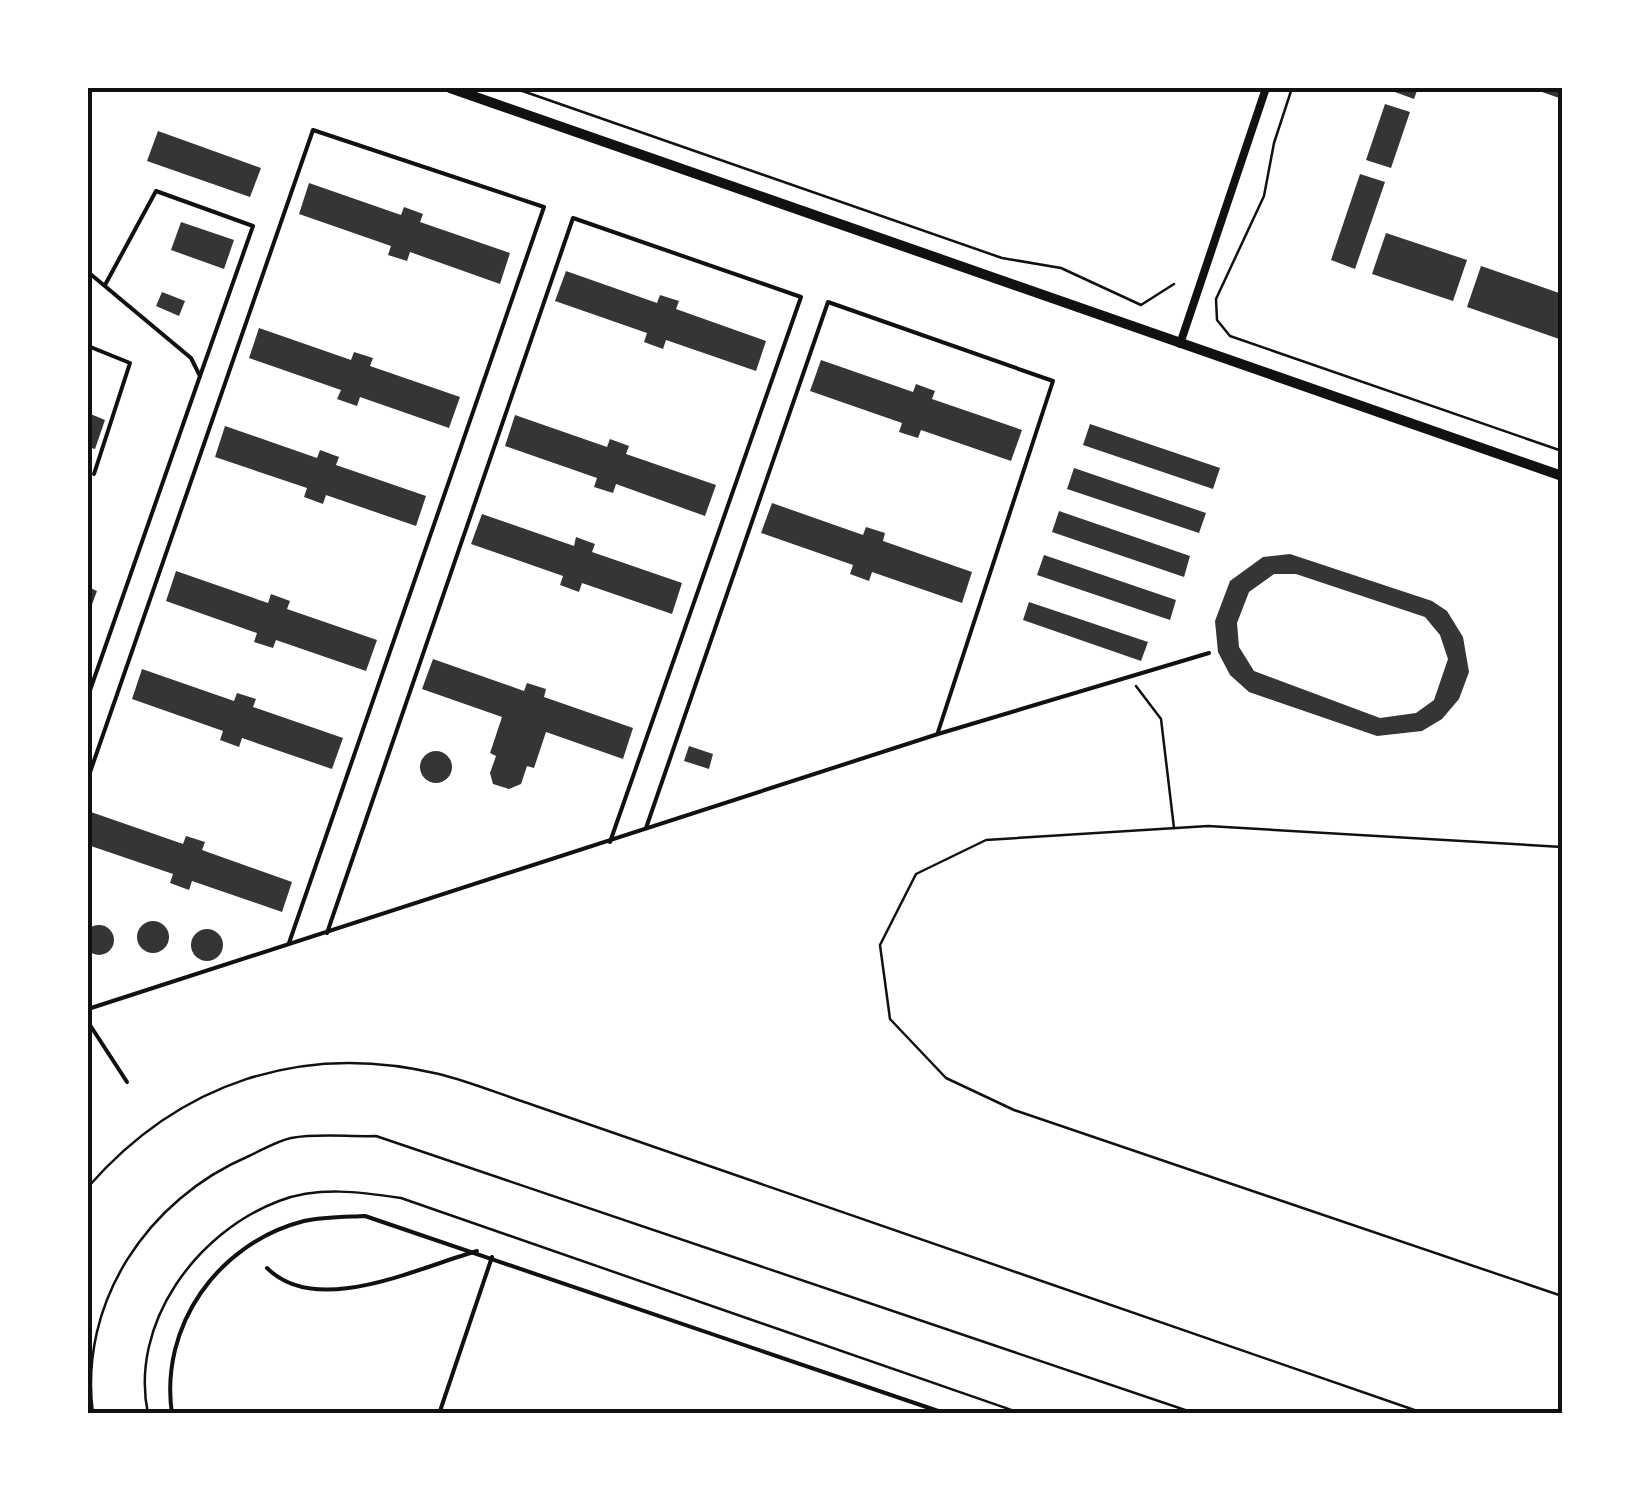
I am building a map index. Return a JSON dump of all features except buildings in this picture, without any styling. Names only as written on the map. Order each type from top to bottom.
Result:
[{"type":"street","points":[[450,88],[1562,476]]},
{"type":"street","points":[[1180,344],[1266,88]]},
{"type":"lane","points":[[88,778],[313,130],[544,206],[289,944]]},
{"type":"lane","points":[[88,696],[253,226],[156,191],[104,286]]},
{"type":"lane","points":[[327,932],[573,218],[801,297],[610,842]]},
{"type":"lane","points":[[88,272],[191,358],[200,376]]},
{"type":"lane","points":[[646,828],[828,302],[1053,381],[938,734]]},
{"type":"lane","points":[[88,346],[130,363],[94,474]]},
{"type":"lane","points":[[88,1009],[938,734],[1209,653]]},
{"type":"lane","points":[[88,1022],[126,1082]]},
{"type":"lane","points":[[172,1414],[168,1388],[177,1335],[205,1283],[249,1243],[304,1221],[366,1216],[493,1256],[947,1414]]},
{"type":"lane","points":[[266,1268],[294,1288],[344,1290],[476,1251]]},
{"type":"lane","points":[[439,1414],[493,1256]]},
{"type":"path","points":[[514,88],[1002,258],[1061,268],[1141,305],[1174,284]]},
{"type":"path","points":[[1292,88],[1274,143],[1264,196],[1216,299],[1216,320],[1230,336],[1562,451]]},
{"type":"path","points":[[1130,676],[1161,719],[1174,828]]},
{"type":"path","points":[[1562,847],[1208,826],[986,840],[916,874],[880,946],[890,1019],[946,1078],[1014,1110],[1562,1296]]},
{"type":"path","points":[[88,1187],[125,1144],[170,1114],[222,1088],[273,1070],[331,1063],[388,1065],[440,1074],[533,1105],[1426,1414]]},
{"type":"path","points":[[94,1414],[89,1382],[103,1304],[145,1229],[210,1172],[291,1138],[376,1136],[1197,1414]]},
{"type":"path","points":[[148,1414],[144,1396],[154,1328],[182,1272],[226,1228],[281,1200],[342,1190],[401,1198],[1024,1414]]}]
